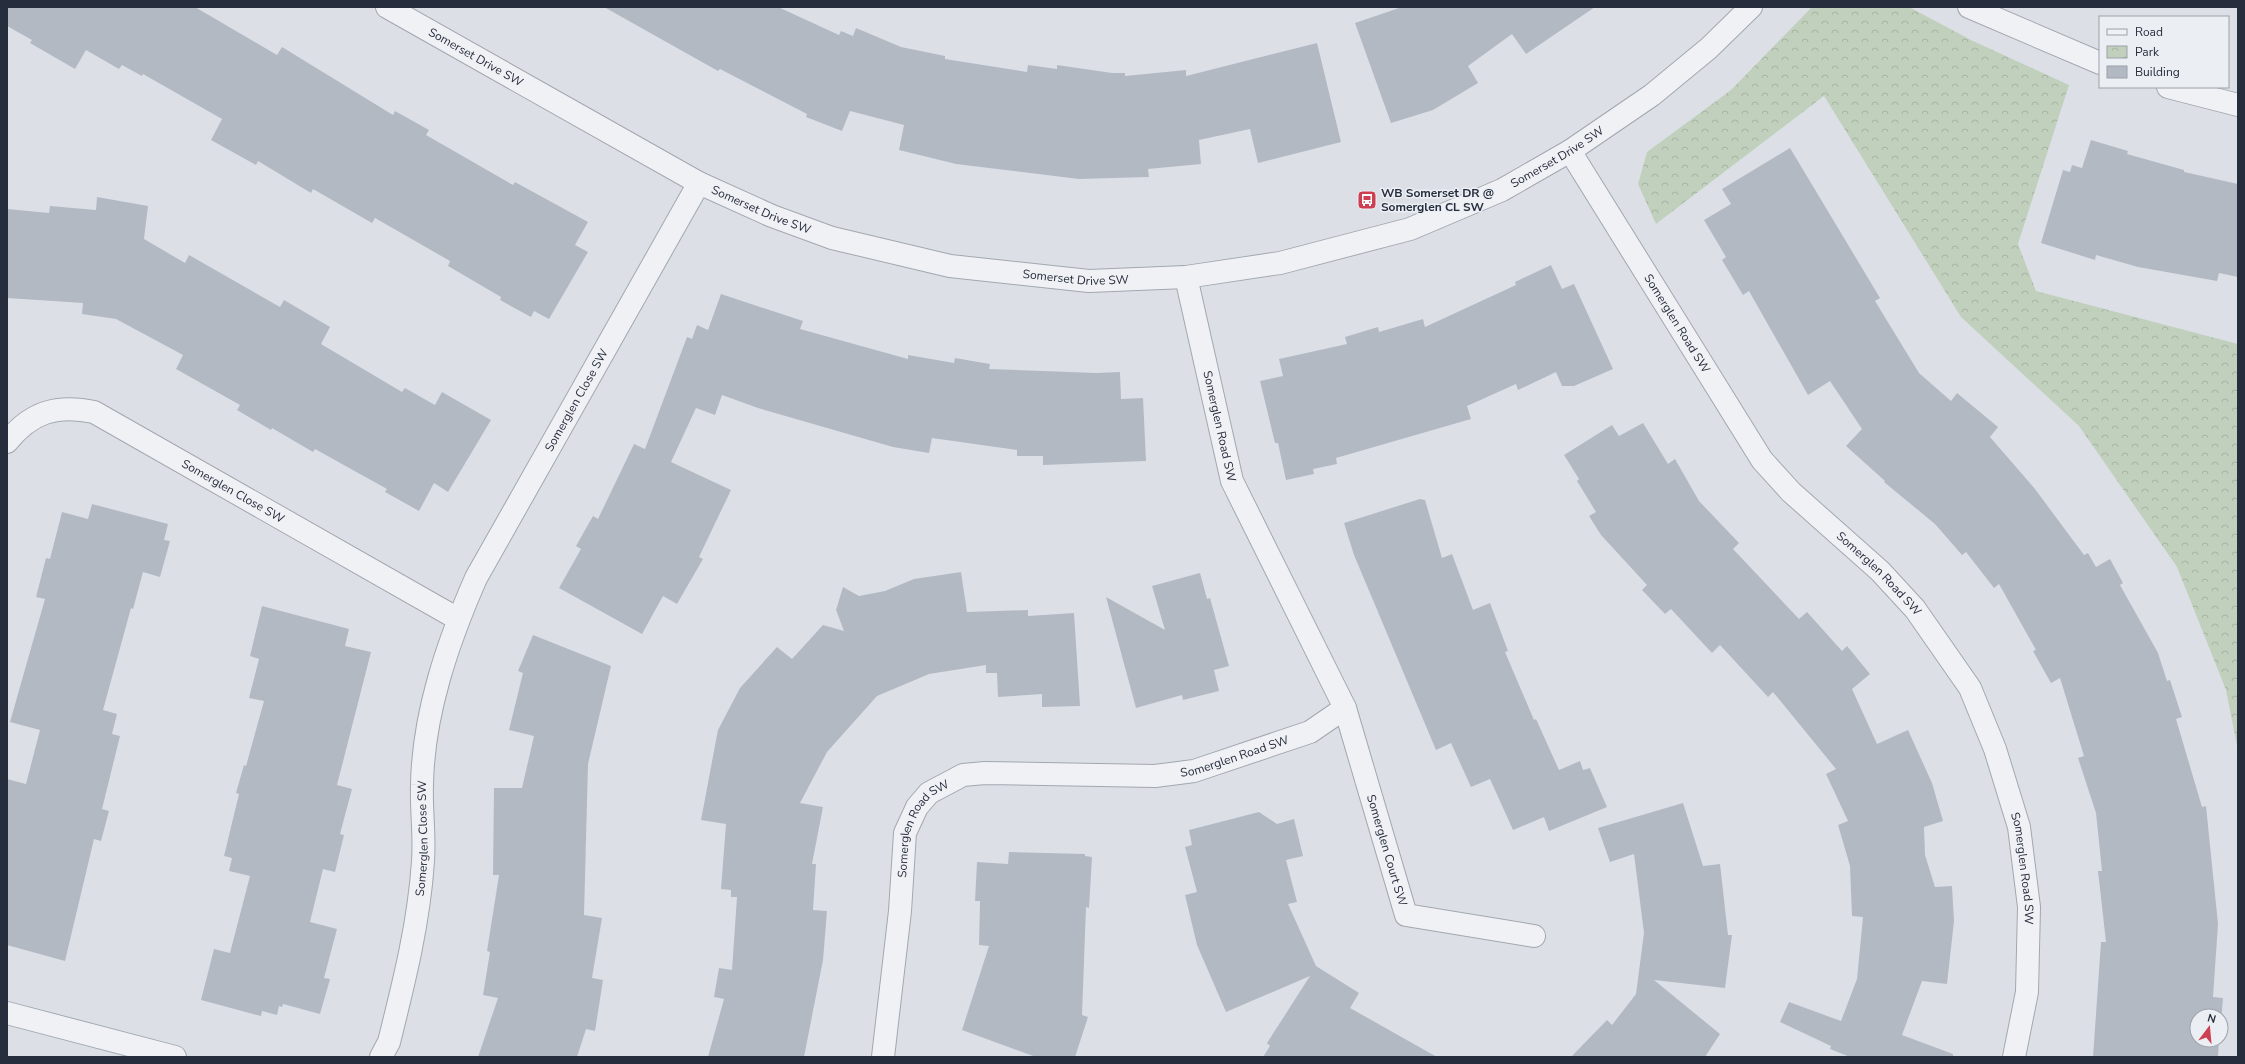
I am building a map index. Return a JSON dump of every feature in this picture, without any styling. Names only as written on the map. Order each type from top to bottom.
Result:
[{"type":"street","name":"Somerset Drive SW","points":[[387,7],[699,183],[772,216],[832,238],[950,266],[1090,281],[1186,278],[1280,263],[1410,229],[1502,190],[1570,151],[1652,95],[1709,48],[1751,7]]},
{"type":"street","points":[[1970,7],[2099,63]]},
{"type":"street","points":[[2172,88],[2238,105]]},
{"type":"street","name":"Somerglen Road SW","points":[[1570,151],[1762,460],[1791,492],[1880,571],[1915,609],[1970,688],[1995,749],[2019,827],[2028,907],[2027,992],[2014,1057]]},
{"type":"street","name":"Somerglen Close SW","points":[[381,1057],[390,1042],[414,938],[423,860],[422,784],[429,727],[438,680],[458,620],[476,578],[699,183]]},
{"type":"street","name":"Somerglen Road SW","points":[[883,1057],[900,911],[905,832],[917,807],[930,793],[943,784],[963,775],[985,773],[1155,776],[1194,771],[1310,732],[1345,708],[1232,481],[1186,278]]},
{"type":"street","name":"Somerglen Close SW","points":[[7,442],[24,423],[40,414],[75,408],[94,412],[458,620]]},
{"type":"street","name":"Somerglen Court SW","points":[[1345,708],[1406,915],[1534,936]]},
{"type":"street","points":[[7,1013],[176,1057]]},
{"type":"green space","points":[[1812,7],[1909,7],[1971,40],[2069,85],[2018,244],[2036,291],[2238,344],[2238,751],[2226,690],[2177,567],[2079,426],[1961,317],[1824,96],[1656,224],[1638,184],[1647,152],[1731,90]]},
{"type":"building","points":[[7,7],[195,7],[277,55],[282,47],[393,115],[395,111],[429,130],[426,135],[513,185],[515,182],[588,222],[575,245],[588,252],[549,319],[534,311],[531,317],[500,300],[501,297],[448,266],[450,261],[375,218],[372,223],[313,189],[311,193],[258,161],[256,165],[211,140],[222,119],[143,74],[142,76],[122,65],[119,69],[86,50],[75,69],[30,43],[32,40],[7,26]]},
{"type":"building","points":[[604,7],[778,7],[839,35],[841,31],[853,36],[856,28],[901,47],[945,56],[945,59],[1027,72],[1028,65],[1057,69],[1057,65],[1112,73],[1125,73],[1125,76],[1186,70],[1186,76],[1317,43],[1341,142],[1258,163],[1250,129],[1199,140],[1201,164],[1148,169],[1149,177],[1079,179],[956,164],[899,150],[904,125],[850,111],[842,131],[806,117],[807,114],[720,69],[718,71]]},
{"type":"building","points":[[1402,7],[1595,7],[1526,54],[1512,34],[1468,66],[1478,83],[1433,110],[1391,123],[1355,23]]},
{"type":"building","points":[[2091,140],[2128,151],[2127,154],[2184,170],[2184,172],[2238,184],[2238,277],[2219,273],[2217,281],[2138,267],[2096,255],[2095,260],[2041,243],[2063,170],[2070,172],[2072,165],[2082,168]]},
{"type":"building","points":[[1790,148],[1880,298],[1875,301],[1919,373],[1951,401],[1957,393],[1998,427],[1990,437],[2035,489],[2084,555],[2088,553],[2096,567],[2110,559],[2123,583],[2120,585],[2158,653],[2167,681],[2170,680],[2182,717],[2176,719],[2202,807],[2206,806],[2218,924],[2213,997],[2223,998],[2222,1008],[2189,1008],[2189,1048],[2219,1048],[2218,1057],[2093,1057],[2101,942],[2106,942],[2098,871],[2102,871],[2096,813],[2078,758],[2084,756],[2060,678],[2051,683],[2033,651],[2036,650],[1999,584],[1994,588],[1966,552],[1962,555],[1935,524],[1884,482],[1885,481],[1846,446],[1862,429],[1830,381],[1808,395],[1749,291],[1743,295],[1722,260],[1726,257],[1704,220],[1731,204],[1722,189]]},
{"type":"building","points":[[97,197],[148,206],[144,239],[185,263],[189,255],[280,307],[284,300],[330,327],[321,344],[402,392],[405,388],[435,405],[442,392],[491,420],[448,492],[434,483],[419,511],[385,492],[387,489],[315,449],[313,452],[237,410],[240,405],[176,369],[183,355],[116,319],[82,314],[83,303],[7,298],[7,209],[49,213],[50,206],[96,210]]},
{"type":"building","points":[[1551,265],[1562,289],[1574,284],[1613,369],[1574,386],[1562,386],[1556,372],[1518,390],[1516,384],[1467,406],[1471,419],[1336,458],[1337,464],[1313,469],[1314,474],[1286,480],[1278,443],[1275,443],[1260,381],[1283,376],[1279,359],[1347,344],[1345,337],[1378,327],[1379,332],[1423,319],[1425,327],[1516,285],[1515,282]]},
{"type":"building","points":[[721,294],[803,321],[800,329],[908,359],[908,355],[954,363],[955,358],[990,364],[989,369],[1096,373],[1120,372],[1121,399],[1143,398],[1146,461],[1043,465],[1043,456],[1017,456],[1017,450],[932,438],[929,453],[893,447],[758,408],[722,395],[715,415],[696,408],[671,462],[731,490],[699,557],[703,559],[677,604],[663,596],[642,634],[559,588],[581,549],[576,546],[593,516],[598,519],[634,444],[645,449],[687,337],[692,339],[697,325],[708,330]]},
{"type":"building","points":[[1643,423],[1668,464],[1675,459],[1699,501],[1739,543],[1733,549],[1799,619],[1807,612],[1842,651],[1847,646],[1870,674],[1852,689],[1877,744],[1908,730],[1932,783],[1943,821],[1924,827],[1925,855],[1935,887],[1952,886],[1954,921],[1947,984],[1922,981],[1902,1035],[1953,1054],[1953,1057],[1850,1057],[1830,1049],[1831,1046],[1780,1022],[1789,1002],[1841,1021],[1857,979],[1863,917],[1852,916],[1850,866],[1838,825],[1848,821],[1826,774],[1836,769],[1773,692],[1768,697],[1720,645],[1712,653],[1671,609],[1665,614],[1642,590],[1647,585],[1601,535],[1589,516],[1596,512],[1577,481],[1579,479],[1564,455],[1612,425],[1619,436]]},
{"type":"building","points":[[1420,499],[1425,500],[1442,558],[1452,554],[1473,610],[1490,603],[1508,651],[1505,652],[1534,720],[1536,719],[1559,770],[1580,761],[1583,770],[1590,768],[1607,807],[1549,831],[1544,817],[1513,830],[1490,779],[1471,787],[1451,743],[1436,750],[1354,555],[1344,523]]},
{"type":"building","points":[[92,504],[168,524],[164,540],[170,541],[160,577],[143,572],[133,609],[131,608],[103,710],[117,714],[112,734],[120,736],[102,809],[109,811],[101,841],[94,839],[65,961],[7,945],[7,779],[26,784],[40,730],[10,722],[45,599],[36,597],[46,558],[50,559],[62,512],[88,519]]},
{"type":"building","points":[[961,572],[967,612],[1028,610],[1028,616],[1074,613],[1080,706],[1042,707],[1042,694],[998,697],[997,673],[986,673],[986,665],[929,674],[877,696],[827,752],[800,803],[823,807],[812,864],[816,864],[813,910],[827,911],[823,960],[804,1057],[708,1057],[724,999],[714,997],[719,968],[732,970],[737,897],[731,897],[731,890],[721,889],[726,824],[701,820],[718,730],[740,688],[777,647],[792,659],[823,625],[844,631],[836,610],[843,587],[859,596],[885,591],[914,579]]},
{"type":"building","points":[[1200,573],[1207,599],[1210,598],[1229,666],[1214,670],[1219,691],[1183,700],[1182,695],[1136,708],[1106,597],[1165,630],[1152,586]]},
{"type":"building","points":[[262,606],[349,629],[345,646],[371,652],[337,785],[352,789],[340,834],[344,835],[335,872],[323,869],[310,922],[337,929],[324,978],[330,979],[320,1014],[283,1004],[282,1007],[279,1006],[277,1015],[262,1011],[261,1016],[201,1000],[214,949],[230,953],[250,876],[229,871],[232,858],[224,856],[239,794],[236,793],[244,765],[246,766],[264,701],[249,698],[259,659],[250,656]]},
{"type":"building","points":[[533,635],[611,666],[588,764],[584,915],[602,918],[592,978],[603,980],[595,1031],[586,1029],[577,1057],[478,1057],[498,998],[483,995],[490,952],[487,951],[499,875],[493,875],[494,788],[522,788],[534,736],[509,730],[523,673],[518,671]]},
{"type":"building","points":[[1683,803],[1703,866],[1720,864],[1728,935],[1732,935],[1725,988],[1654,980],[1720,1034],[1705,1057],[1571,1057],[1607,1020],[1612,1025],[1636,994],[1644,933],[1634,854],[1610,862],[1598,828]]},
{"type":"building","points":[[1259,812],[1277,824],[1294,819],[1303,856],[1286,860],[1297,902],[1288,904],[1316,966],[1359,993],[1350,1008],[1437,1057],[1263,1057],[1270,1046],[1267,1043],[1310,976],[1226,1012],[1197,945],[1185,895],[1197,892],[1185,847],[1192,845],[1189,830]]},
{"type":"building","points":[[1009,852],[1085,854],[1085,856],[1092,857],[1089,908],[1086,907],[1082,1015],[1088,1017],[1075,1057],[1036,1057],[962,1030],[989,946],[979,945],[980,901],[975,901],[977,862],[1008,864]]},
{"type":"place","name":"WB Somerset DR @ Somerglen CL SW","points":[[1367,200]]}]
